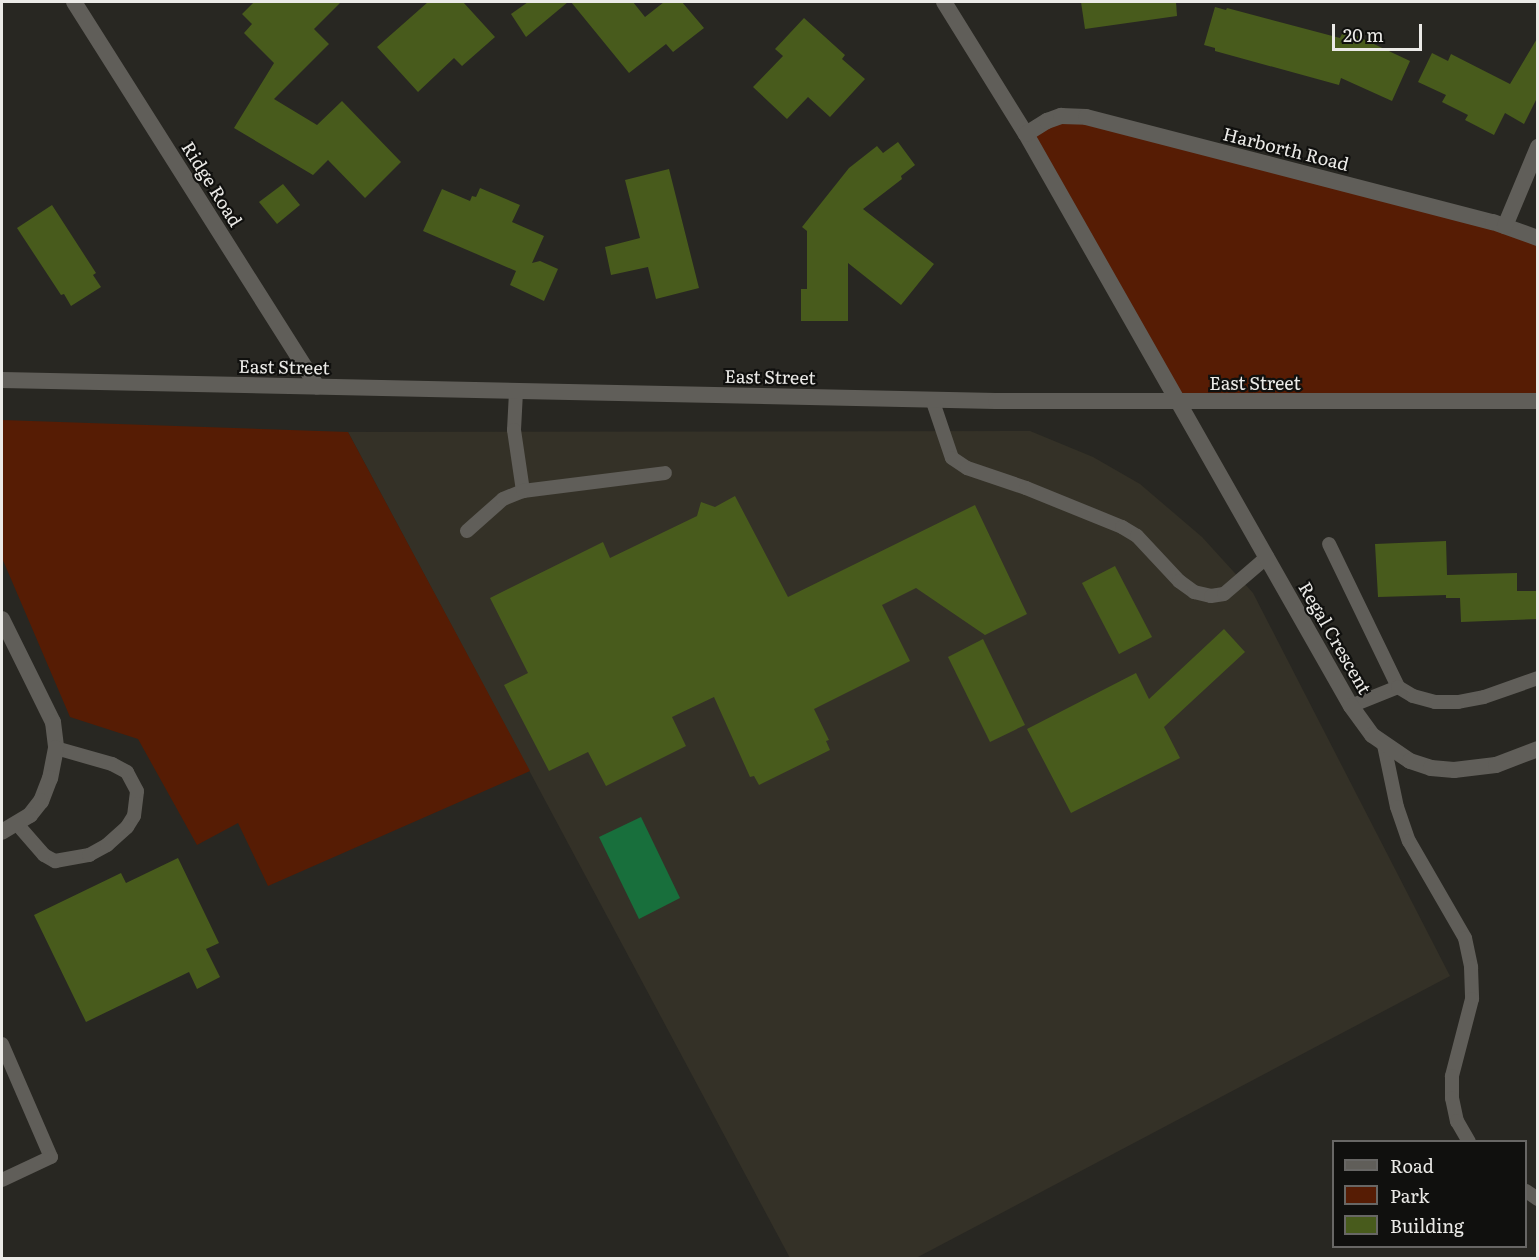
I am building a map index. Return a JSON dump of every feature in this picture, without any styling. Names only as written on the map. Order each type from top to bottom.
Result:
[{"type":"street","name":"Ridge Road","points":[[74,2],[316,387]]},
{"type":"street","points":[[944,2],[1026,134],[1179,403]]},
{"type":"street","name":"Harborth Road","points":[[1026,134],[1047,121],[1061,116],[1086,117],[1505,226],[1538,238]]},
{"type":"street","points":[[1505,226],[1538,147]]},
{"type":"street","name":"East Street","points":[[2,380],[516,392],[1179,403],[1538,401]]},
{"type":"street","name":"Regal Crescent","points":[[1179,403],[1351,706],[1372,735],[1410,761],[1431,768],[1454,770],[1496,765],[1538,748]]},
{"type":"street","points":[[2,619],[53,722],[56,748],[50,778],[41,801],[30,815],[2,832]]},
{"type":"lane","points":[[516,392],[514,430],[523,491]]},
{"type":"lane","points":[[932,399],[952,458],[968,468],[1026,488],[1122,527],[1137,536],[1179,581],[1194,592],[1211,596],[1224,594],[1267,557]]},
{"type":"lane","points":[[468,531],[503,499],[523,491],[665,473]]},
{"type":"lane","points":[[1329,544],[1398,687],[1413,696],[1435,702],[1458,702],[1484,697],[1538,678]]},
{"type":"lane","points":[[1351,706],[1398,687]]},
{"type":"lane","points":[[1384,745],[1397,807],[1409,840],[1465,938],[1471,967],[1472,999],[1452,1076],[1452,1098],[1457,1121],[1468,1140]]},
{"type":"lane","points":[[17,824],[44,855],[55,861],[88,855],[106,845],[128,827],[134,816],[138,804],[137,791],[127,772],[112,764],[56,748]]},
{"type":"lane","points":[[2,1044],[51,1157],[2,1180]]},
{"type":"shaded area","points":[[1030,431],[1093,457],[1140,484],[1202,537],[1253,593],[1450,976],[916,1258],[790,1258],[348,432]]},
{"type":"shaded area","points":[[641,817],[680,898],[639,919],[599,837]]},
{"type":"green space","points":[[1062,115],[1537,237],[1537,401],[1179,404],[1023,135]]},
{"type":"green space","points":[[2,420],[348,432],[530,771],[268,886],[238,823],[197,845],[138,739],[70,717],[2,558]]},
{"type":"building","points":[[254,2],[341,2],[314,29],[329,44],[274,99],[317,125],[342,101],[401,162],[365,198],[328,160],[313,175],[234,128],[274,63],[244,33],[252,24],[242,14]]},
{"type":"building","points":[[428,2],[463,2],[495,37],[462,66],[454,58],[418,92],[377,47]]},
{"type":"building","points":[[528,2],[568,2],[526,37],[511,14]]},
{"type":"building","points":[[571,2],[633,2],[645,17],[664,2],[682,2],[704,28],[673,52],[666,44],[629,73]]},
{"type":"building","points":[[1081,2],[1176,2],[1177,16],[1085,29]]},
{"type":"building","points":[[1215,7],[1226,10],[1227,8],[1340,38],[1344,30],[1410,61],[1392,101],[1341,78],[1339,85],[1215,51],[1215,48],[1204,45]]},
{"type":"building","points":[[804,18],[845,55],[842,59],[865,79],[830,117],[808,97],[787,119],[753,87],[783,56],[775,49]]},
{"type":"building","points":[[1538,37],[1538,96],[1524,124],[1505,113],[1494,135],[1465,120],[1468,115],[1442,102],[1446,95],[1418,82],[1432,53],[1448,61],[1451,54],[1510,84]]},
{"type":"building","points":[[898,142],[915,165],[901,176],[902,179],[863,209],[934,264],[901,305],[848,263],[848,321],[801,321],[801,289],[807,289],[807,231],[802,227],[849,168],[877,146],[883,153]]},
{"type":"building","points":[[669,169],[699,288],[656,299],[648,267],[611,275],[605,247],[640,238],[625,180]]},
{"type":"building","points":[[283,184],[300,205],[277,224],[259,202]]},
{"type":"building","points":[[480,188],[520,205],[512,222],[544,236],[532,263],[540,261],[558,269],[544,301],[510,285],[516,271],[423,231],[442,189],[470,201],[472,196],[476,197]]},
{"type":"building","points":[[52,205],[96,273],[93,275],[101,287],[71,306],[64,294],[61,295],[17,228]]},
{"type":"building","points":[[735,496],[788,597],[975,505],[1027,614],[985,635],[916,588],[882,605],[910,661],[814,709],[829,740],[826,741],[830,750],[759,785],[754,776],[750,777],[714,697],[672,717],[686,746],[606,786],[588,752],[549,771],[504,685],[528,673],[490,598],[603,542],[610,558],[697,516],[701,502],[715,507]]},
{"type":"building","points":[[1446,541],[1447,575],[1517,573],[1517,591],[1538,591],[1538,619],[1461,622],[1460,598],[1446,598],[1446,595],[1378,597],[1375,544]]},
{"type":"building","points":[[1115,566],[1152,637],[1119,654],[1082,583]]},
{"type":"building","points":[[1224,629],[1245,652],[1164,727],[1180,758],[1071,813],[1027,729],[1136,673],[1149,699]]},
{"type":"building","points":[[983,639],[1025,725],[990,742],[948,657]]},
{"type":"building","points":[[178,858],[219,943],[206,949],[220,977],[197,989],[189,972],[86,1022],[34,915],[121,873],[126,883]]}]
